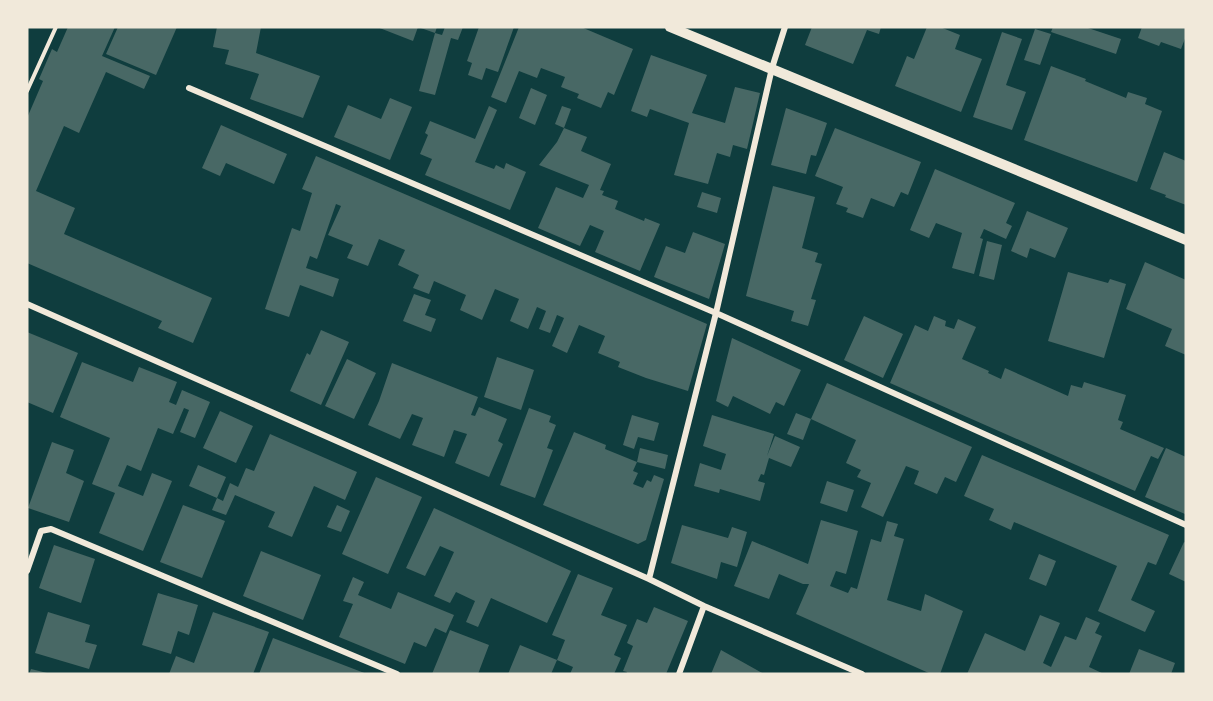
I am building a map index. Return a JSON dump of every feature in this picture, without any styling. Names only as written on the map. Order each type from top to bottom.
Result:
[{"type":"street","points":[[670,27],[1186,240]]},
{"type":"street","points":[[649,579],[716,313],[772,68],[785,27]]},
{"type":"street","points":[[189,88],[716,313],[1186,525]]},
{"type":"street","points":[[27,304],[649,579],[704,606],[862,674]]},
{"type":"street","points":[[27,571],[41,531],[51,529],[397,674]]},
{"type":"street","points":[[679,674],[704,606]]},
{"type":"path","points":[[27,91],[56,27]]},
{"type":"building","points":[[68,27],[115,27],[102,56],[150,76],[144,89],[106,72],[79,133],[64,126],[36,191],[75,208],[64,234],[212,298],[193,343],[158,328],[162,321],[27,263],[27,118],[43,81],[39,79],[52,49],[57,52]]},
{"type":"building","points":[[118,27],[177,27],[156,75],[106,54]]},
{"type":"building","points":[[217,27],[261,27],[256,53],[320,76],[303,118],[250,99],[259,74],[225,64],[229,50],[213,47]]},
{"type":"building","points":[[377,27],[418,27],[413,41]]},
{"type":"building","points":[[418,27],[437,27],[435,33]]},
{"type":"building","points":[[445,27],[463,27],[458,40],[451,38],[435,95],[419,91],[435,33],[442,35]]},
{"type":"building","points":[[479,27],[514,27],[498,72],[486,68],[482,80],[468,75],[472,63],[467,61]]},
{"type":"building","points":[[519,27],[581,27],[633,49],[614,95],[608,92],[601,108],[577,98],[579,94],[561,87],[565,77],[541,68],[537,78],[519,71],[506,103],[491,97]]},
{"type":"building","points":[[812,27],[881,27],[879,34],[867,30],[853,64],[805,45]]},
{"type":"building","points":[[927,27],[940,27],[960,35],[955,49],[982,59],[961,112],[895,86],[907,56],[914,59]]},
{"type":"building","points":[[1053,27],[1085,27],[1121,39],[1116,54],[1051,32]]},
{"type":"building","points":[[1142,27],[1186,27],[1186,36],[1181,49],[1161,42],[1159,46],[1138,38]]},
{"type":"building","points":[[1035,29],[1051,34],[1040,65],[1024,60]]},
{"type":"building","points":[[1002,32],[1022,39],[1006,85],[1026,92],[1012,130],[973,117]]},
{"type":"building","points":[[651,55],[707,75],[692,113],[725,123],[735,87],[760,93],[747,149],[733,145],[730,157],[717,153],[708,184],[674,175],[689,123],[650,109],[647,117],[631,111]]},
{"type":"building","points":[[1051,66],[1126,98],[1128,92],[1147,98],[1145,104],[1162,111],[1137,182],[1024,140]]},
{"type":"building","points":[[531,88],[547,95],[535,125],[519,118]]},
{"type":"building","points":[[390,98],[412,107],[390,160],[334,137],[348,105],[381,119]]},
{"type":"building","points":[[489,106],[497,110],[475,162],[494,169],[496,165],[504,169],[506,163],[526,172],[510,210],[425,175],[432,159],[420,154],[428,135],[425,133],[430,121],[475,139]]},
{"type":"building","points":[[562,106],[571,109],[564,128],[555,124]]},
{"type":"building","points":[[786,108],[827,123],[816,156],[811,155],[806,174],[771,165]]},
{"type":"building","points":[[221,125],[287,154],[274,184],[226,163],[220,176],[202,168]]},
{"type":"building","points":[[564,128],[587,137],[581,151],[611,164],[600,190],[604,191],[602,195],[618,201],[615,209],[644,221],[645,218],[660,224],[640,271],[595,252],[604,231],[590,225],[580,246],[538,228],[556,187],[583,198],[589,185],[539,165],[557,142]]},
{"type":"building","points":[[835,128],[921,162],[908,195],[901,192],[894,207],[871,198],[863,218],[846,212],[848,208],[836,204],[843,187],[815,176]]},
{"type":"building","points":[[1164,152],[1186,161],[1186,205],[1150,189]]},
{"type":"building","points":[[316,156],[707,324],[688,391],[618,367],[620,362],[598,353],[605,336],[579,325],[567,353],[552,346],[564,318],[557,315],[550,333],[539,329],[546,311],[537,307],[528,329],[510,321],[519,299],[495,289],[482,320],[460,310],[466,295],[434,281],[429,294],[413,288],[419,275],[398,265],[405,250],[379,239],[368,266],[347,258],[353,245],[328,235],[341,206],[336,204],[317,259],[310,256],[306,268],[339,279],[333,297],[300,285],[289,317],[265,309],[292,228],[300,231],[312,193],[302,189]]},
{"type":"building","points":[[935,169],[1015,203],[1006,223],[1012,226],[1006,239],[984,229],[980,238],[983,239],[974,274],[952,268],[962,233],[936,223],[929,238],[910,230]]},
{"type":"building","points":[[773,186],[815,197],[802,248],[818,253],[815,262],[822,264],[811,299],[816,300],[808,326],[791,321],[794,311],[746,296]]},
{"type":"building","points":[[702,192],[721,198],[717,213],[697,207]]},
{"type":"building","points":[[1027,211],[1068,228],[1055,258],[1030,248],[1027,258],[1011,251]]},
{"type":"building","points":[[693,232],[725,244],[709,299],[654,277],[666,246],[685,253]]},
{"type":"building","points":[[987,241],[1002,245],[994,280],[979,276]]},
{"type":"building","points":[[1145,262],[1186,280],[1186,355],[1165,346],[1172,329],[1126,309]]},
{"type":"building","points":[[1068,272],[1108,283],[1110,279],[1126,284],[1104,358],[1048,341]]},
{"type":"building","points":[[414,294],[431,300],[425,315],[436,319],[431,332],[403,321]]},
{"type":"building","points":[[864,316],[903,334],[883,378],[844,360]]},
{"type":"building","points":[[934,316],[946,321],[945,326],[954,329],[958,319],[976,327],[962,359],[1001,379],[1005,368],[1068,396],[1071,385],[1082,388],[1084,382],[1126,395],[1118,420],[1123,422],[1120,429],[1164,448],[1158,459],[1151,456],[1135,491],[890,383],[915,325],[928,331]]},
{"type":"building","points":[[321,330],[349,342],[321,405],[290,391],[307,353],[310,355]]},
{"type":"building","points":[[27,332],[78,353],[53,413],[27,402]]},
{"type":"building","points":[[732,338],[801,370],[784,406],[776,402],[770,414],[733,396],[728,407],[716,401]]},
{"type":"building","points":[[497,357],[534,370],[521,410],[484,397]]},
{"type":"building","points":[[347,359],[376,373],[354,419],[325,406]]},
{"type":"building","points":[[82,362],[133,382],[139,367],[177,382],[169,402],[176,405],[182,390],[210,402],[195,438],[180,432],[189,410],[184,408],[173,434],[158,428],[141,471],[127,465],[118,486],[143,496],[152,473],[172,481],[143,551],[99,533],[115,493],[92,484],[110,438],[60,417]]},
{"type":"building","points":[[392,363],[478,397],[471,415],[475,416],[479,407],[507,419],[498,441],[503,444],[489,477],[455,463],[467,434],[454,430],[444,457],[412,445],[423,418],[412,414],[400,439],[368,425]]},
{"type":"building","points":[[827,383],[972,447],[956,482],[945,477],[937,494],[914,484],[919,471],[906,466],[883,517],[861,507],[871,483],[857,477],[861,470],[846,463],[856,440],[811,419]]},
{"type":"building","points":[[529,408],[551,416],[549,422],[556,425],[547,448],[553,450],[535,498],[500,485]]},
{"type":"building","points":[[220,411],[253,426],[236,463],[203,448]]},
{"type":"building","points":[[796,413],[811,419],[803,440],[787,434]]},
{"type":"building","points":[[632,415],[659,423],[654,441],[638,437],[634,449],[623,445]]},
{"type":"building","points":[[712,415],[774,434],[767,456],[775,436],[800,447],[791,467],[769,458],[764,475],[761,474],[758,481],[765,483],[760,501],[720,489],[719,493],[694,486],[700,463],[721,470],[726,454],[703,446]]},
{"type":"building","points":[[574,432],[606,445],[605,449],[637,462],[633,471],[638,473],[633,484],[643,488],[647,480],[651,482],[654,475],[664,479],[646,540],[638,544],[543,505]]},
{"type":"building","points":[[270,434],[357,472],[345,500],[314,486],[292,537],[268,527],[275,512],[235,495],[226,515],[212,510],[217,498],[223,501],[230,483],[238,487],[246,468],[254,471]]},
{"type":"building","points":[[52,442],[74,450],[66,473],[84,481],[69,522],[28,508]]},
{"type":"building","points":[[640,448],[668,455],[665,469],[637,462]]},
{"type":"building","points":[[1166,448],[1186,457],[1185,514],[1145,497]]},
{"type":"building","points":[[982,455],[1169,535],[1156,565],[1148,562],[1131,600],[1155,611],[1145,632],[1098,611],[1117,566],[1014,522],[1011,530],[989,520],[994,509],[964,496]]},
{"type":"building","points":[[198,465],[226,477],[217,498],[189,486]]},
{"type":"building","points":[[376,477],[422,497],[388,574],[342,554]]},
{"type":"building","points":[[827,481],[854,490],[847,512],[820,503]]},
{"type":"building","points":[[183,505],[225,521],[202,578],[160,562]]},
{"type":"building","points":[[337,505],[350,511],[341,532],[327,527]]},
{"type":"building","points":[[434,508],[571,571],[547,623],[491,598],[478,627],[466,622],[475,601],[456,592],[450,603],[434,596],[454,552],[440,546],[425,576],[406,568]]},
{"type":"building","points":[[821,520],[858,531],[846,574],[836,571],[830,586],[848,593],[851,587],[857,589],[871,539],[881,542],[887,521],[898,524],[894,536],[904,539],[887,600],[921,611],[925,594],[963,611],[940,674],[931,674],[796,614],[809,584],[803,584],[779,574],[769,599],[734,586],[752,541],[808,564]]},
{"type":"building","points":[[682,525],[728,538],[732,527],[747,532],[737,567],[721,562],[717,579],[671,563]]},
{"type":"building","points":[[1184,542],[1186,543],[1186,582],[1169,574]]},
{"type":"building","points":[[54,545],[95,559],[81,603],[39,588]]},
{"type":"building","points":[[261,551],[321,575],[303,620],[243,596]]},
{"type":"building","points":[[1039,554],[1056,561],[1046,586],[1029,579]]},
{"type":"building","points":[[578,574],[613,588],[601,615],[627,625],[614,655],[621,658],[614,674],[570,674],[573,667],[557,660],[565,640],[552,635]]},
{"type":"building","points":[[353,577],[364,582],[358,595],[391,609],[398,592],[454,615],[446,633],[435,628],[426,647],[414,642],[405,664],[339,637],[353,604],[343,601]]},
{"type":"building","points":[[158,593],[198,605],[189,635],[178,631],[171,654],[142,645]]},
{"type":"building","points":[[654,607],[688,621],[666,674],[626,674],[627,672],[623,671],[633,646],[627,643],[637,619],[647,623]]},
{"type":"building","points":[[48,612],[90,625],[85,642],[97,645],[89,669],[35,653]]},
{"type":"building","points":[[213,612],[269,632],[253,674],[169,674],[176,656],[194,663]]},
{"type":"building","points":[[1040,615],[1060,623],[1043,663],[1051,667],[1065,636],[1076,640],[1086,617],[1100,623],[1095,633],[1102,636],[1089,667],[1104,674],[967,674],[985,633],[1025,651]]},
{"type":"building","points":[[450,630],[489,645],[478,674],[432,674]]},
{"type":"building","points":[[273,638],[367,674],[259,674]]},
{"type":"building","points":[[520,645],[557,660],[551,674],[508,674]]},
{"type":"building","points":[[1139,649],[1175,663],[1171,674],[1129,674]]},
{"type":"building","points":[[721,650],[764,674],[711,674]]},
{"type":"building","points":[[31,669],[47,673],[47,674],[29,674]]}]
